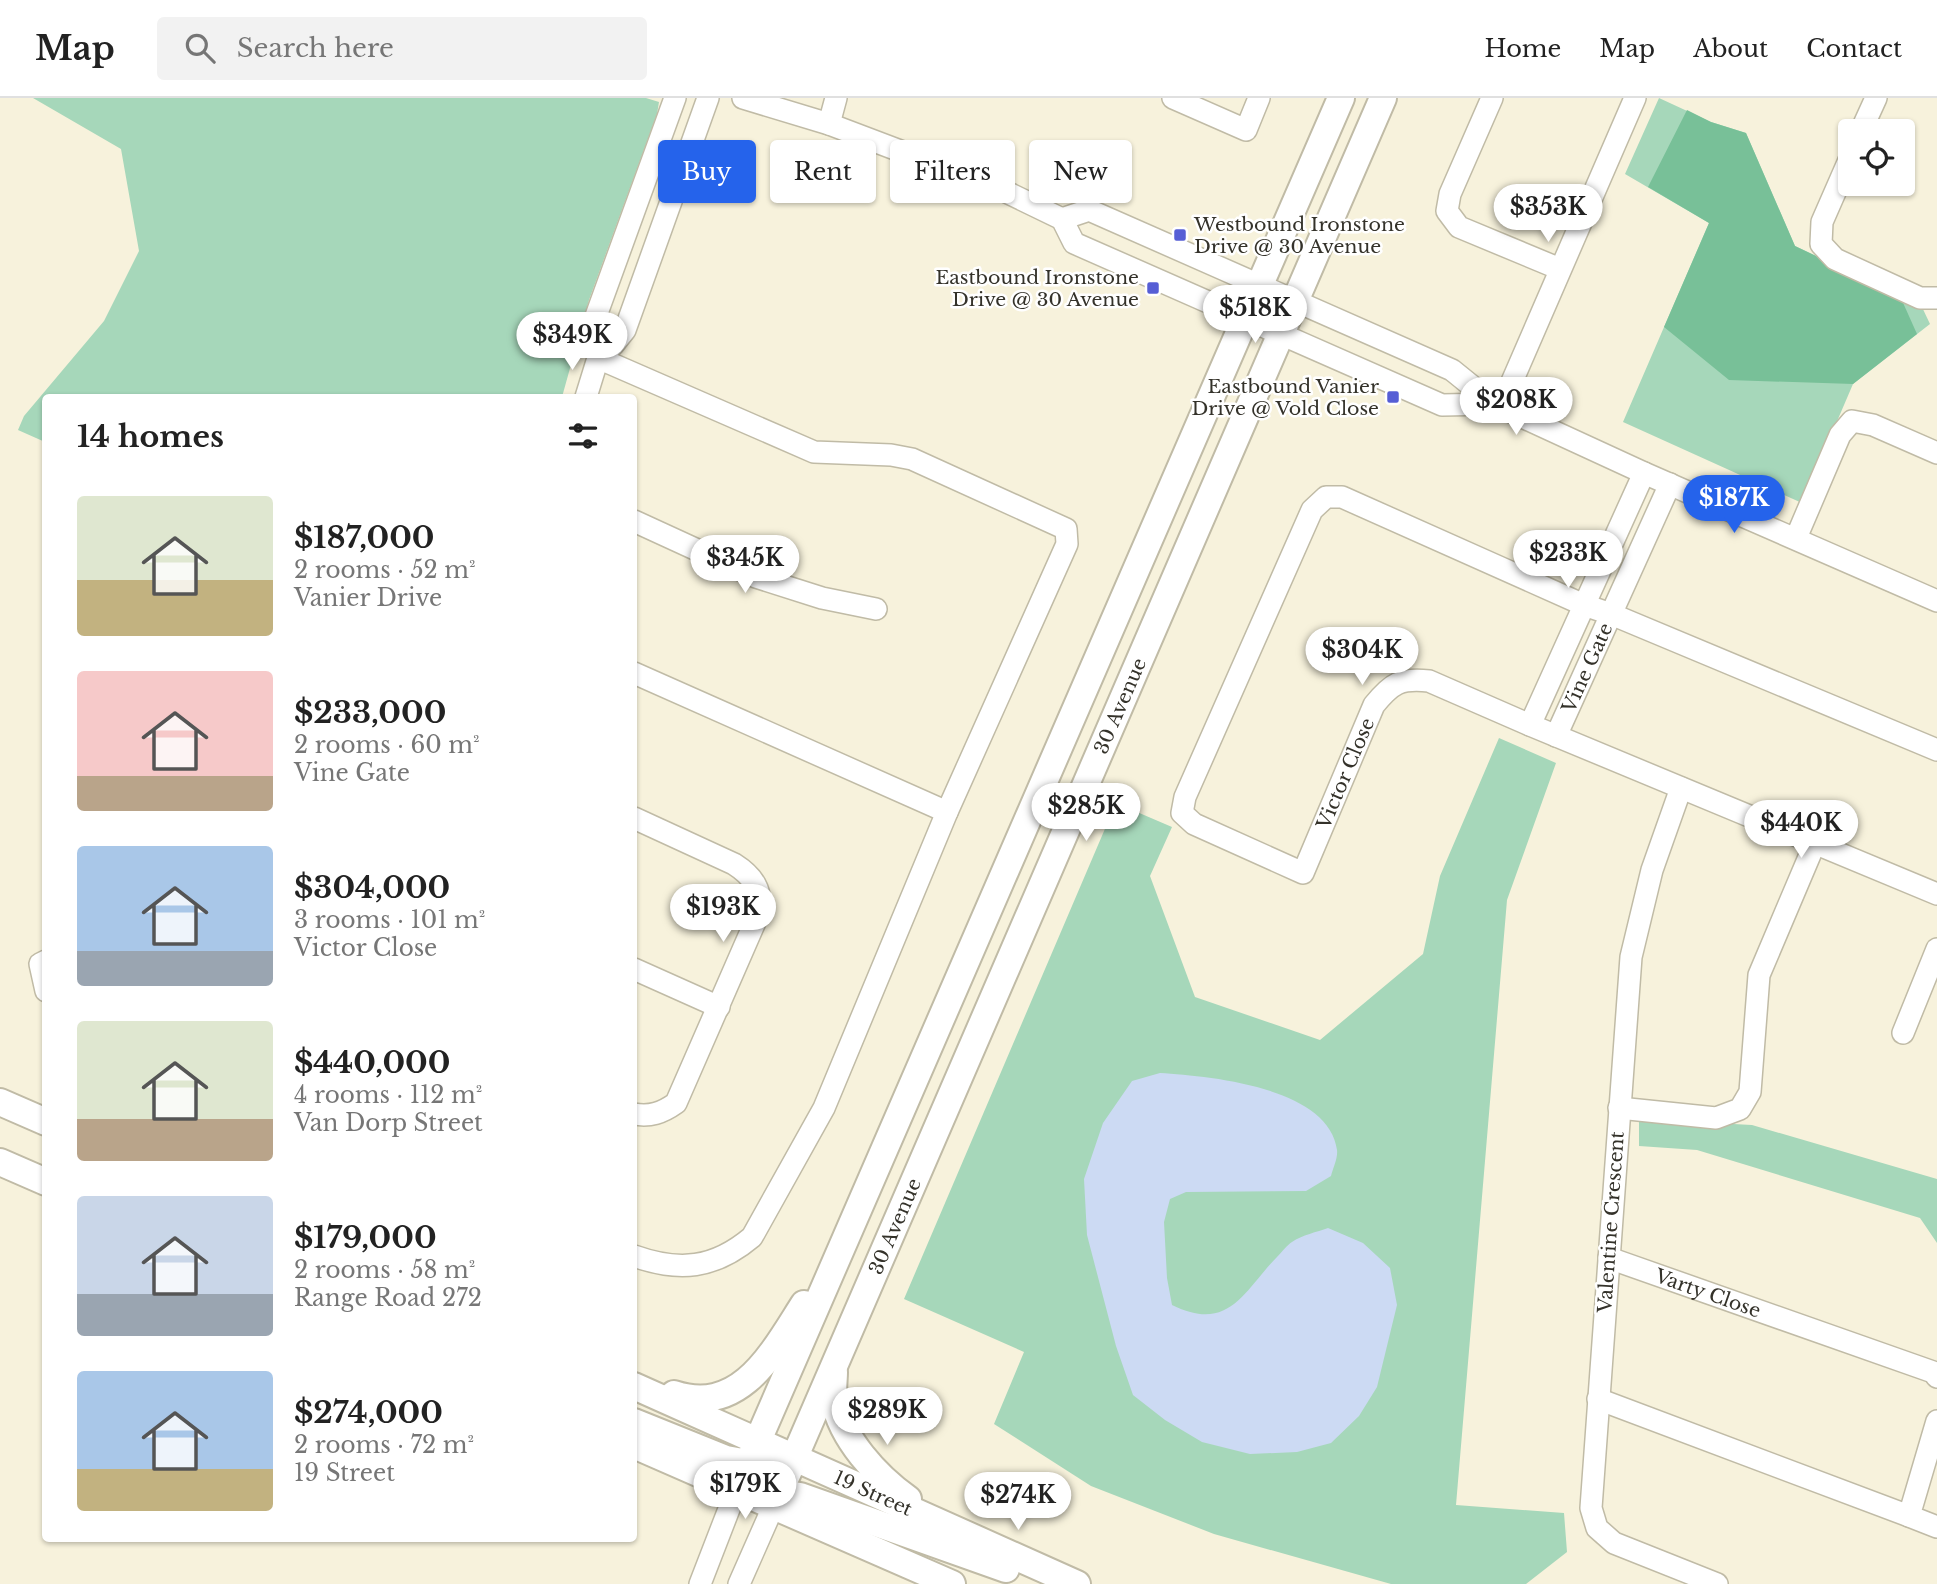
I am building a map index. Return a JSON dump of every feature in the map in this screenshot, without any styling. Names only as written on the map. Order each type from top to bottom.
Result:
[{"type":"main road","name":"30 Avenue","points":[[736,1491],[1342,98]]},
{"type":"main road","name":"30 Avenue","points":[[776,1500],[1383,98]]},
{"type":"main road","points":[[0,1102],[42,1120]]},
{"type":"main road","points":[[0,1162],[42,1180]]},
{"type":"main road","points":[[637,1382],[692,1400],[719,1398],[748,1381],[769,1357],[846,1238]]},
{"type":"main road","points":[[834,1367],[833,1398],[845,1434],[891,1488],[940,1523]]},
{"type":"main road","name":"19 Street","points":[[637,1388],[753,1452],[794,1458],[1077,1584]]},
{"type":"main road","points":[[637,1423],[726,1459],[753,1452]]},
{"type":"main road","points":[[637,1446],[736,1491],[776,1500],[952,1584]]},
{"type":"main road","points":[[776,1500],[800,1496],[1047,1584]]},
{"type":"street","points":[[587,394],[598,358],[592,327],[675,98]]},
{"type":"street","points":[[598,358],[625,330],[708,98]]},
{"type":"street","points":[[743,98],[829,124],[998,188],[1062,219],[1074,243],[1442,405],[1497,406]]},
{"type":"street","points":[[829,124],[836,98]]},
{"type":"street","points":[[1173,98],[1246,130],[1259,98]]},
{"type":"street","points":[[1492,98],[1450,194],[1447,211],[1459,227],[1560,269]]},
{"type":"street","points":[[1497,406],[1635,98]]},
{"type":"street","points":[[1866,119],[1875,98]]},
{"type":"street","points":[[1838,185],[1822,222],[1821,244],[1835,259],[1920,298],[1937,298]]},
{"type":"street","points":[[1062,219],[1089,210],[1452,370],[1497,406],[1644,473],[1935,594]]},
{"type":"street","points":[[598,358],[814,452],[891,455],[912,459],[1066,529],[1067,544],[947,812],[824,1108],[752,1237],[739,1248],[702,1265],[685,1268],[637,1257]]},
{"type":"street","points":[[1796,538],[1840,435],[1852,421],[1874,425],[1937,453]]},
{"type":"street","name":"Vine Gate","points":[[1530,725],[1644,473]]},
{"type":"street","name":"Vine Gate","points":[[1556,736],[1670,484]]},
{"type":"street","name":"Victor Close","points":[[1584,605],[1342,497],[1326,497],[1312,510],[1185,797],[1182,813],[1194,824],[1303,873],[1374,705],[1386,690],[1398,682],[1412,679],[1429,681],[1937,894]]},
{"type":"street","points":[[637,522],[757,577],[822,598],[876,609]]},
{"type":"street","points":[[1584,605],[1937,750]]},
{"type":"street","points":[[637,674],[947,812]]},
{"type":"street","name":"Valentine Crescent","points":[[1681,788],[1652,870],[1631,957],[1591,1508],[1597,1528],[1614,1543],[1717,1584]]},
{"type":"street","points":[[637,819],[734,864],[746,871],[760,891],[759,914],[676,1103],[660,1113],[637,1114]]},
{"type":"street","points":[[1619,1108],[1716,1118],[1740,1109],[1750,1092],[1759,975],[1815,843]]},
{"type":"street","points":[[1903,1033],[1937,949]]},
{"type":"street","points":[[637,970],[719,1007]]},
{"type":"street","name":"Varty Close","points":[[1609,1258],[1809,1326],[1933,1372],[1937,1377]]},
{"type":"street","points":[[1598,1399],[1937,1527]]},
{"type":"street","points":[[1909,1516],[1937,1421]]},
{"type":"street","points":[[700,1584],[736,1491]]},
{"type":"street","points":[[739,1584],[776,1500]]},
{"type":"green space","points":[[33,98],[646,98],[659,102],[657,114],[589,300],[563,394],[43,394],[104,321],[139,251],[121,149]]},
{"type":"green space","points":[[1659,98],[1711,122],[1746,133],[1795,246],[1921,305],[1930,324],[1853,384],[1802,503],[1623,422],[1709,223],[1625,174]]},
{"type":"green space","points":[[1687,110],[1711,122],[1746,133],[1795,246],[1900,296],[1917,334],[1853,384],[1729,380],[1664,327],[1709,223],[1648,187]]},
{"type":"green space","points":[[42,395],[42,441],[18,430],[24,416]]},
{"type":"green space","points":[[1499,738],[1556,763],[1507,900],[1456,1505],[1564,1513],[1567,1552],[1526,1584],[1391,1584],[1214,1534],[1091,1486],[994,1424],[1024,1352],[904,1299],[1116,803],[1172,827],[1150,876],[1195,997],[1320,1040],[1423,954],[1440,876]]},
{"type":"green space","points":[[1639,1119],[1752,1125],[1937,1179],[1937,1243],[1920,1218],[1697,1150],[1639,1146]]},
{"type":"water","points":[[1160,1073],[1207,1077],[1264,1089],[1313,1112],[1329,1129],[1337,1150],[1331,1176],[1306,1191],[1186,1192],[1170,1199],[1164,1222],[1167,1278],[1172,1305],[1191,1312],[1208,1314],[1233,1305],[1290,1243],[1328,1228],[1363,1243],[1390,1268],[1397,1305],[1377,1387],[1359,1416],[1331,1443],[1297,1452],[1250,1454],[1202,1442],[1165,1420],[1133,1395],[1116,1346],[1087,1235],[1084,1179],[1103,1123],[1132,1081]]},
{"type":"place","name":"Westbound Ironstone Drive @ 30 Avenue","points":[[1180,235]]},
{"type":"place","name":"Eastbound Ironstone Drive @ 30 Avenue","points":[[1153,288]]},
{"type":"place","name":"Eastbound Vanier Drive @ Vold Close","points":[[1393,397]]}]
